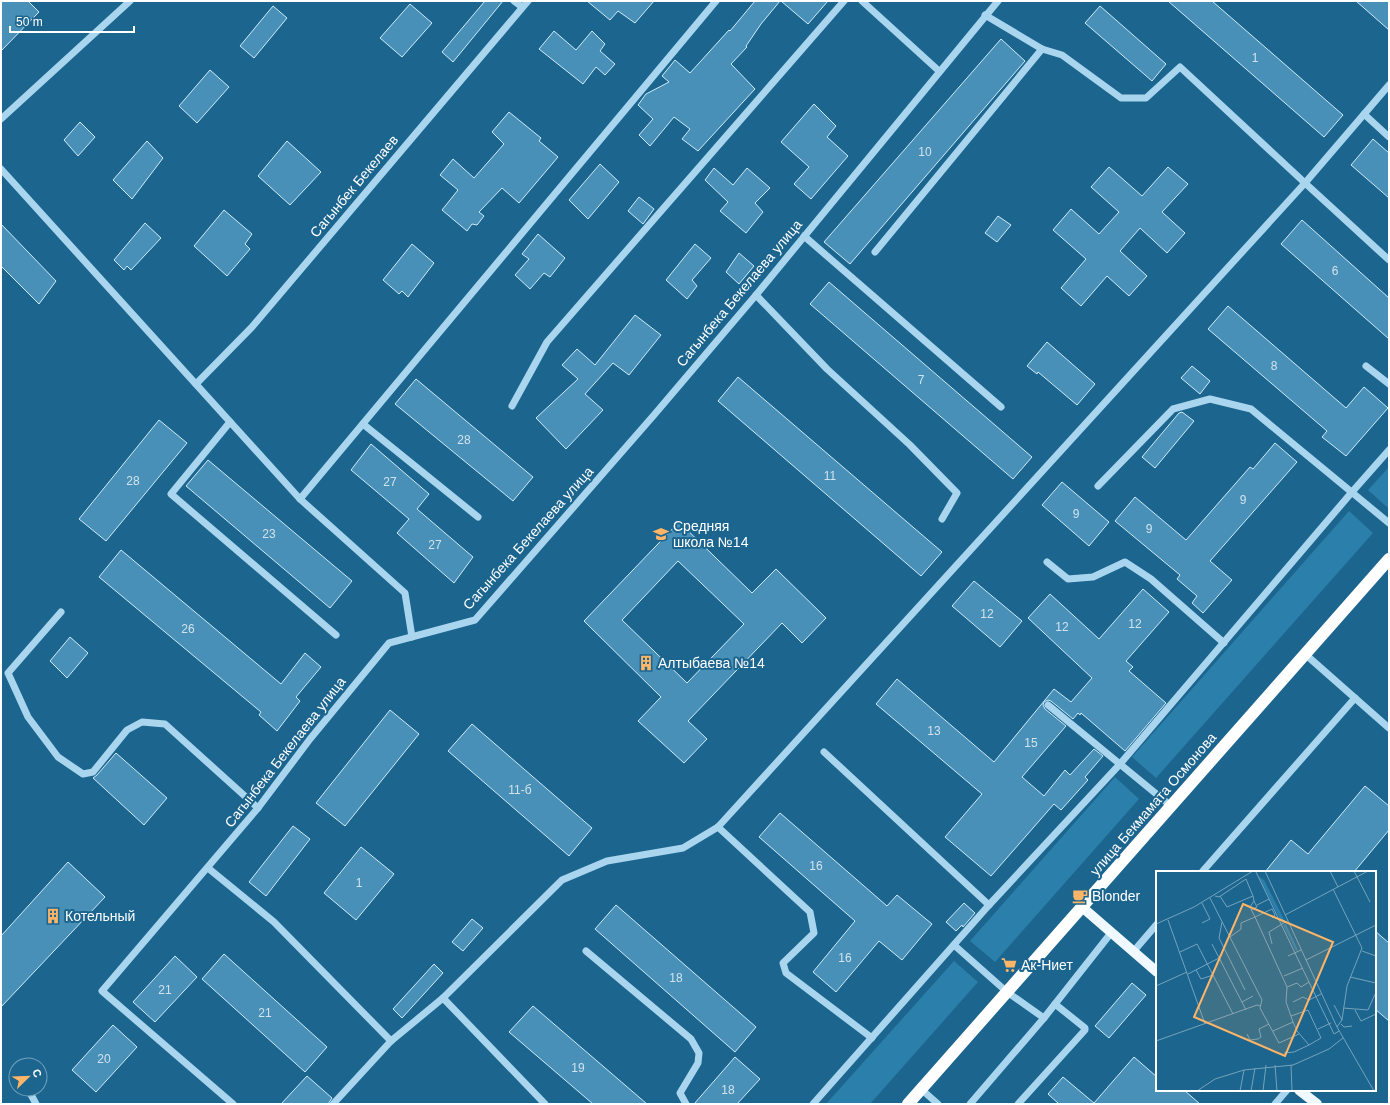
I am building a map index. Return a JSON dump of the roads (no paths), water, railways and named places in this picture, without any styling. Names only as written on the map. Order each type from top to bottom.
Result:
[{"type":"highway","name":"улица Бекмамата Осмонова","points":[[908,1104],[1389,559]]},
{"type":"main road","points":[[1082,907],[1156,971]]},
{"type":"main road","points":[[1300,1091],[1316,1104]]},
{"type":"street","points":[[1,119],[130,1]]},
{"type":"street","points":[[514,1],[522,8]]},
{"type":"street","name":"Сагынбек Бекелаев","points":[[196,384],[252,327],[528,1]]},
{"type":"street","points":[[300,499],[716,1]]},
{"type":"street","points":[[512,406],[547,342],[844,1]]},
{"type":"street","points":[[862,1],[939,71]]},
{"type":"street","name":"Сагынбека Бекелаева улица","points":[[233,1104],[102,991],[258,808],[310,739],[389,642],[475,620],[654,415],[998,1]]},
{"type":"street","points":[[985,15],[1042,49],[1062,55],[1121,98],[1146,98],[1180,66],[1389,260]]},
{"type":"street","points":[[875,252],[1042,49]]},
{"type":"street","points":[[333,1104],[391,1041],[443,998],[562,880],[607,861],[683,848],[718,827],[1305,183],[1389,85]]},
{"type":"street","points":[[1364,114],[1389,137]]},
{"type":"street","points":[[1,169],[300,499],[405,593],[412,637]]},
{"type":"street","points":[[804,236],[1001,407]]},
{"type":"street","points":[[756,294],[828,369],[910,445],[957,493],[942,519]]},
{"type":"street","points":[[1366,366],[1389,384]]},
{"type":"street","points":[[1098,486],[1173,409],[1210,399],[1251,409],[1389,523]]},
{"type":"street","points":[[230,422],[171,494],[336,635]]},
{"type":"street","points":[[363,424],[478,517]]},
{"type":"street","points":[[814,1104],[989,905],[1120,764],[1389,450]]},
{"type":"street","points":[[1047,562],[1068,579],[1093,577],[1125,562],[1151,579],[1224,643]]},
{"type":"street","points":[[61,612],[8,673],[28,717],[58,757],[83,774],[93,772],[127,730],[142,722],[165,724],[258,808]]},
{"type":"street","points":[[1305,654],[1389,728]]},
{"type":"street","points":[[1203,871],[1355,698]]},
{"type":"street","points":[[1048,705],[1171,806]]},
{"type":"street","points":[[824,752],[989,905]]},
{"type":"street","points":[[718,827],[810,912],[814,933],[783,963],[786,973],[872,1038]]},
{"type":"street","points":[[208,868],[274,922],[391,1041]]},
{"type":"street","points":[[1133,952],[1156,925]]},
{"type":"street","points":[[970,1104],[1044,1018],[1111,933]]},
{"type":"street","points":[[954,945],[1007,992],[1044,1018]]},
{"type":"street","points":[[586,951],[691,1039],[699,1053],[698,1063],[680,1093],[686,1104]]},
{"type":"street","points":[[443,998],[545,1104]]},
{"type":"street","points":[[1018,1104],[1085,1030],[1085,1028],[1055,1004]]},
{"type":"street","points":[[921,1089],[938,1104]]},
{"type":"street","points":[[1275,1104],[1286,1091]]},
{"type":"place","name":"Средняя школа №14","points":[[661,534]]},
{"type":"place","name":"Алтыбаева №14","points":[[646,663]]},
{"type":"place","name":"Blonder","points":[[1080,896]]},
{"type":"place","name":"Котельный","points":[[53,916]]},
{"type":"place","name":"Ак-Ниет","points":[[1009,965]]}]
